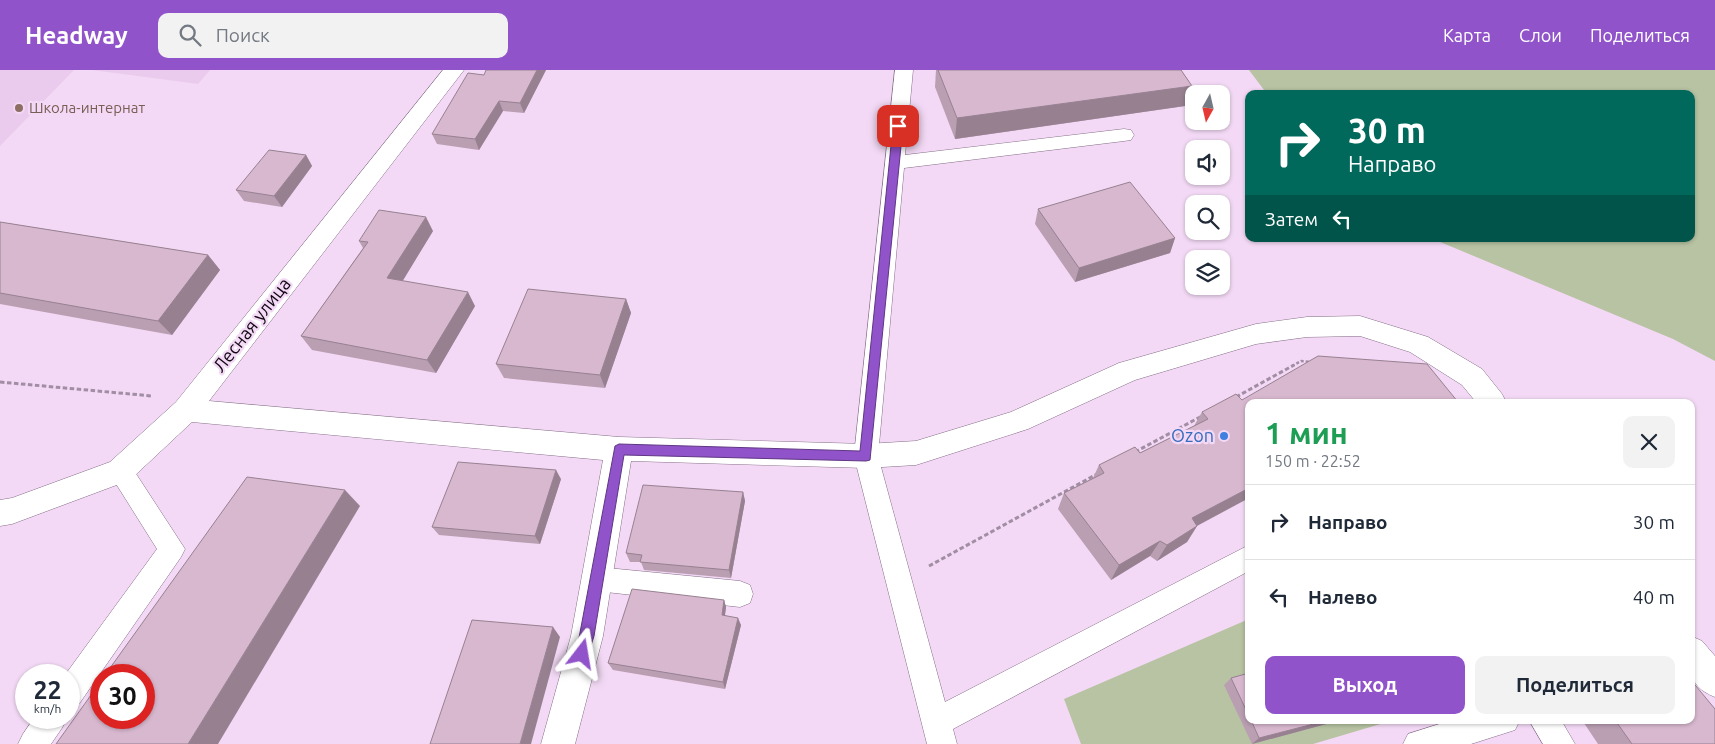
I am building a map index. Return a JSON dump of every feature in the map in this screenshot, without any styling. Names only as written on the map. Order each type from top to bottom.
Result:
[{"type":"street","name":"Лесная улица","points":[[0,513],[12,511],[120,471],[186,410],[454,70]]},
{"type":"street","points":[[186,410],[619,449],[866,456],[916,453],[1018,421],[1128,370],[1256,334],[1307,327],[1360,326],[1419,344],[1472,378],[1490,399]]},
{"type":"street","points":[[558,744],[587,636],[619,449]]},
{"type":"street","points":[[1695,657],[1715,681]]},
{"type":"lane","points":[[904,70],[866,456],[940,733],[1245,561]]},
{"type":"lane","points":[[894,163],[1124,135]]},
{"type":"lane","points":[[80,679],[172,549],[120,471]]},
{"type":"lane","points":[[597,579],[740,594]]},
{"type":"lane","points":[[1418,744],[1490,724]]},
{"type":"lane","points":[[1547,724],[1560,744]]},
{"type":"lane","points":[[33,744],[44,729]]},
{"type":"path","points":[[1231,399],[1301,361],[1320,362]]},
{"type":"path","points":[[0,382],[170,397],[206,384]]},
{"type":"path","points":[[1127,457],[1205,414]]},
{"type":"path","points":[[900,582],[1101,471]]},
{"type":"shaded area","name":"Школа-интернат","points":[[0,70],[74,70],[0,146]]},
{"type":"shaded area","name":"Школа-интернат","points":[[92,70],[210,70],[198,84]]},
{"type":"green space","points":[[1249,70],[1715,70],[1715,361],[1673,339],[1440,242],[1695,242],[1695,90],[1264,90]]},
{"type":"green space","points":[[1245,621],[1245,724],[1380,724],[1313,744],[1081,744],[1064,699]]},
{"type":"building","points":[[486,70],[537,70],[520,103],[499,101],[475,139],[432,134],[468,73],[484,75]]},
{"type":"building","points":[[938,70],[1181,70],[1191,85],[1185,85],[1185,87],[957,118]]},
{"type":"building","points":[[269,150],[306,155],[274,196],[236,190]]},
{"type":"building","points":[[1130,182],[1175,238],[1079,268],[1038,209]]},
{"type":"building","points":[[379,210],[426,217],[387,278],[468,292],[427,360],[301,336],[368,242],[359,241]]},
{"type":"building","points":[[0,222],[208,255],[158,321],[0,293]]},
{"type":"building","points":[[528,289],[626,299],[600,375],[496,364]]},
{"type":"building","points":[[1318,356],[1427,364],[1456,399],[1245,399],[1245,490],[1192,518],[1197,526],[1167,545],[1160,541],[1119,565],[1064,493],[1104,473],[1099,465],[1135,447],[1140,453],[1208,419],[1202,412],[1236,394],[1242,400]]},
{"type":"building","points":[[458,462],[556,470],[535,536],[432,527]]},
{"type":"building","points":[[247,477],[345,490],[188,744],[56,744],[67,729],[80,729],[80,710],[90,696],[90,729],[155,729],[155,664],[113,664]]},
{"type":"building","points":[[643,485],[743,492],[729,570],[640,562],[642,555],[626,553]]},
{"type":"building","points":[[632,589],[724,600],[722,615],[738,618],[723,682],[608,663]]},
{"type":"building","points":[[472,620],[553,627],[520,744],[430,744]]},
{"type":"building","points":[[1245,674],[1245,708],[1231,678]]},
{"type":"building","points":[[1695,685],[1715,709],[1715,744],[1632,744],[1618,724],[1695,724]]},
{"type":"building","points":[[1253,724],[1313,724],[1259,738]]},
{"type":"place","name":"Школа-интернат","points":[[19,108]]},
{"type":"place","name":"Ozon","points":[[1224,436]]},
{"type":"route","points":[[582,654],[587,636],[619,449],[866,456],[898,126]]}]
